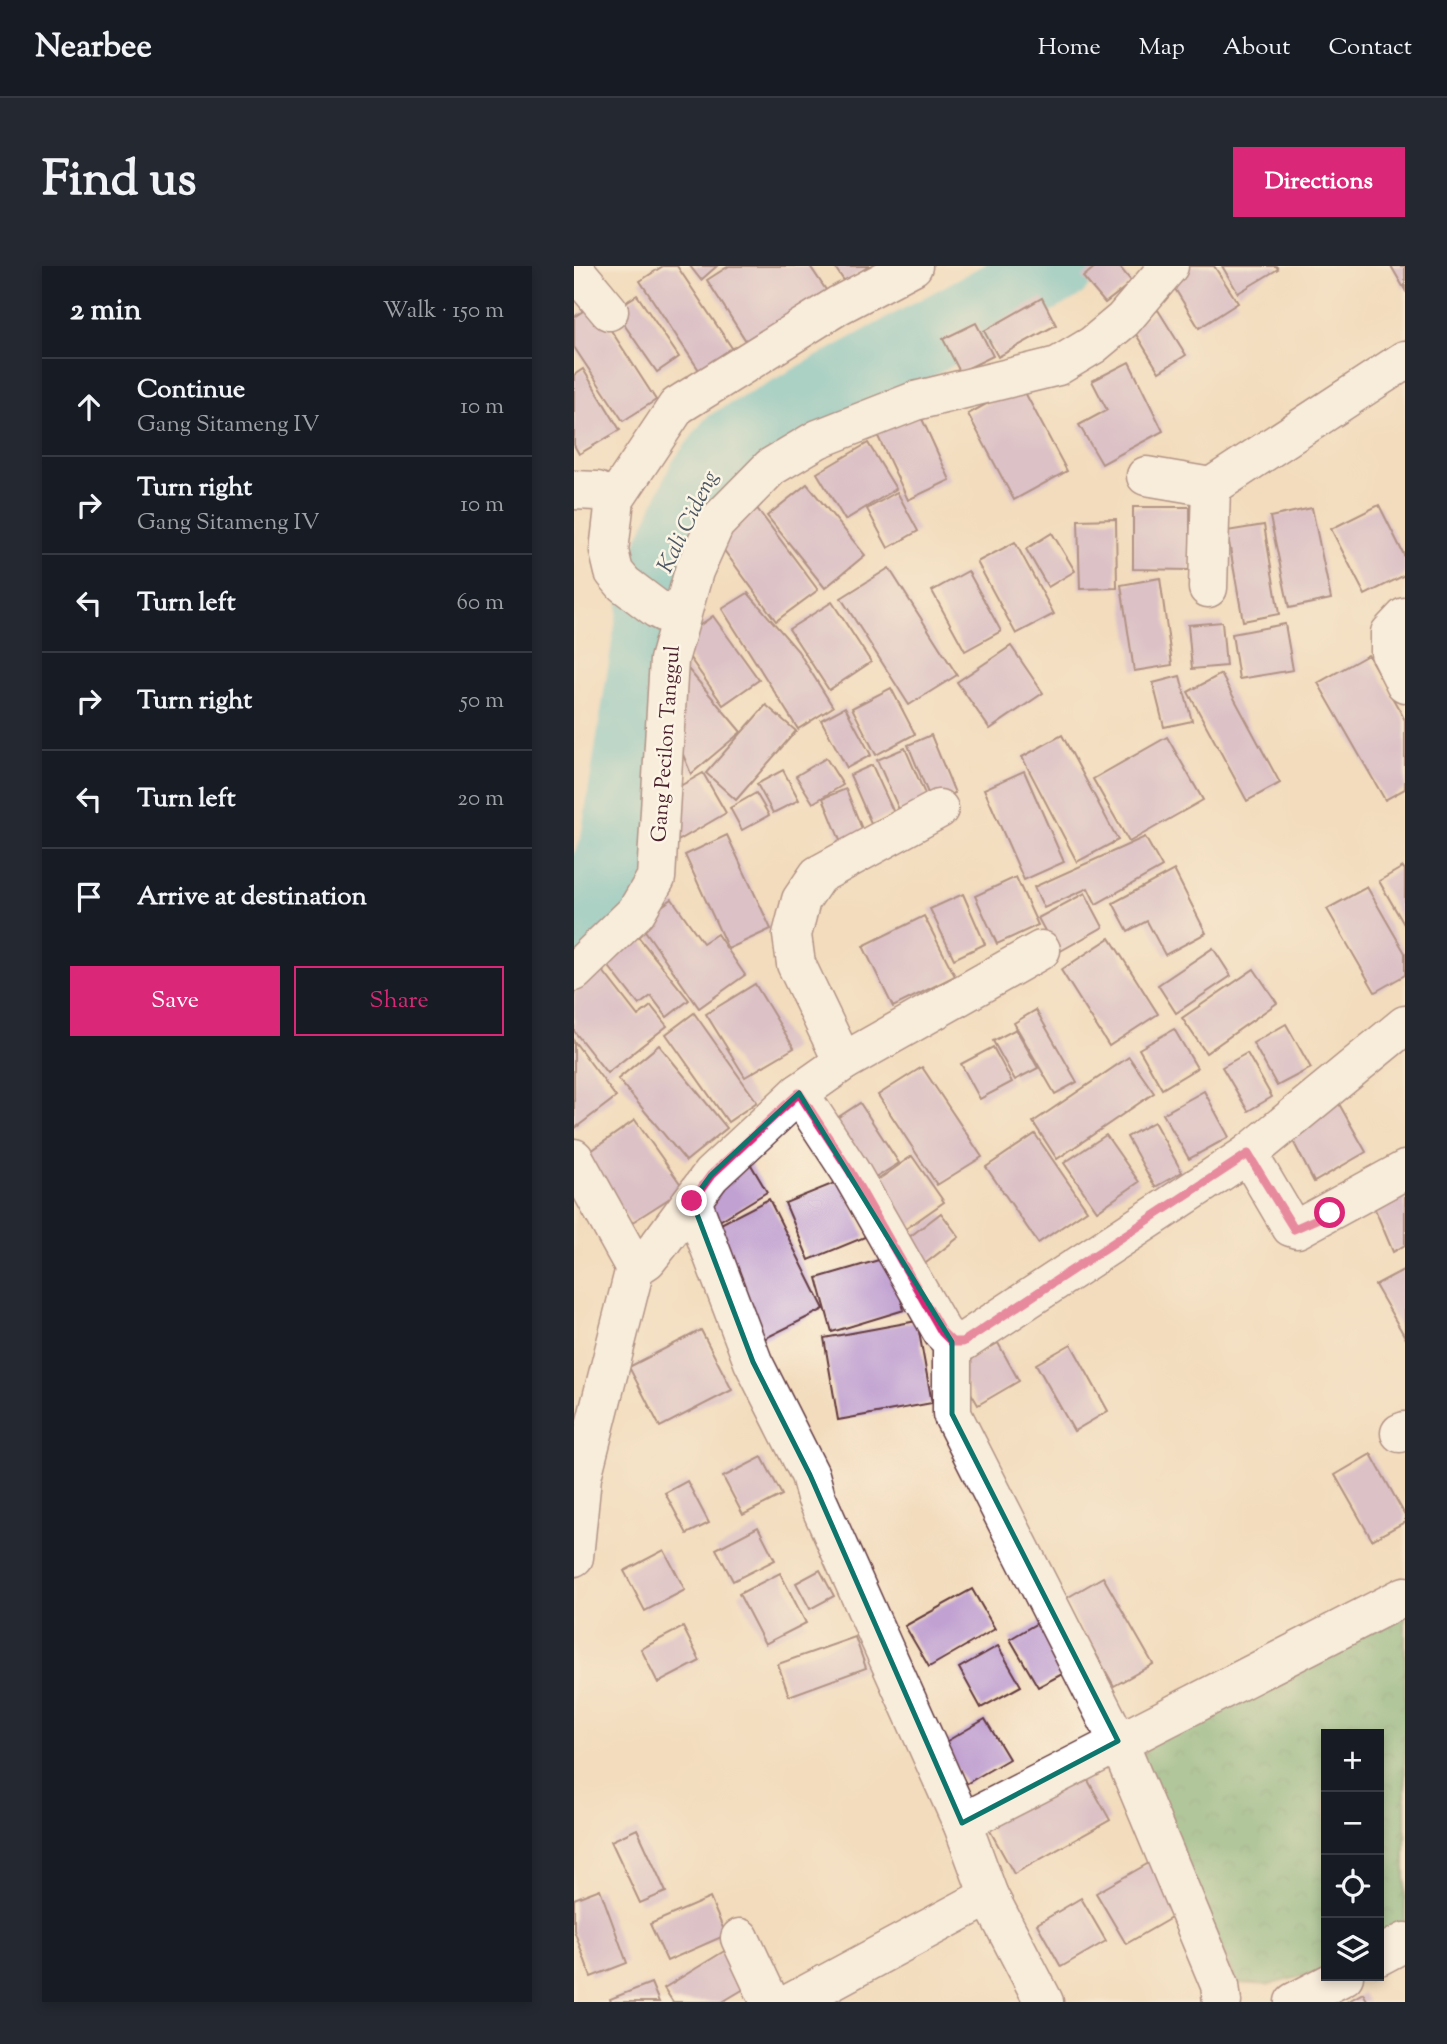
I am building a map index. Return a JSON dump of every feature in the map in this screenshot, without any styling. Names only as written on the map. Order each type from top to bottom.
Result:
[{"type":"street","points":[[668,614],[624,584],[614,572],[610,561],[615,499],[677,406],[839,305],[913,266]]},
{"type":"street","name":"Gang Pecilon Tanggul","points":[[574,972],[636,912],[656,878],[669,660],[668,614],[694,571],[715,524],[771,467],[818,439],[915,401],[1058,366],[1093,345],[1123,320],[1169,266]]},
{"type":"street","points":[[574,269],[609,311]]},
{"type":"street","points":[[1146,476],[1211,487],[1405,360]]},
{"type":"street","points":[[1208,588],[1211,487]]},
{"type":"street","points":[[574,490],[597,491],[615,499]]},
{"type":"street","points":[[1402,619],[1390,633],[1390,653],[1405,683]]},
{"type":"street","points":[[842,1062],[796,964],[792,935],[802,900],[818,875],[939,809]]},
{"type":"street","points":[[574,1557],[582,1477],[635,1268],[647,1260],[711,1175],[799,1093],[842,1062],[1041,950]]},
{"type":"street","points":[[799,1093],[830,1138],[942,1332],[952,1342],[963,1342],[1248,1154],[1405,1025]]},
{"type":"street","points":[[1248,1154],[1291,1227],[1297,1229],[1405,1170]]},
{"type":"street","points":[[574,1158],[635,1268]]},
{"type":"street","points":[[692,1201],[753,1362],[810,1475],[816,1496],[961,1823],[989,1896],[1044,2002]]},
{"type":"street","points":[[952,1342],[952,1415],[1118,1741],[1220,1985],[1222,2002]]},
{"type":"street","points":[[961,1823],[1405,1596]]},
{"type":"street","points":[[792,2002],[989,1896]]},
{"type":"street","points":[[740,1938],[770,2002]]},
{"type":"street","points":[[1384,1953],[1405,1942]]},
{"type":"street","points":[[1294,2002],[1334,1981]]},
{"type":"highlighted area","points":[[799,1093],[952,1342],[952,1414],[1118,1741],[962,1823],[810,1475],[753,1362],[692,1201],[711,1175]]},
{"type":"green space","points":[[1405,1609],[1405,1927],[1384,1938],[1384,1729],[1321,1729],[1321,1971],[1268,1985],[1237,1983],[1140,1756],[1167,1730]]},
{"type":"building","points":[[663,266],[677,266],[732,348],[699,370],[640,281]]},
{"type":"building","points":[[690,266],[717,266],[701,280]]},
{"type":"building","points":[[729,266],[810,266],[828,293],[748,344],[707,280]]},
{"type":"building","points":[[834,266],[869,266],[845,282]]},
{"type":"building","points":[[1096,266],[1119,266],[1132,282],[1105,303],[1083,277]]},
{"type":"building","points":[[1178,266],[1214,266],[1238,303],[1199,328],[1166,274]]},
{"type":"building","points":[[1222,266],[1276,266],[1278,269],[1238,293]]},
{"type":"building","points":[[1391,266],[1405,266],[1405,290]]},
{"type":"building","points":[[637,295],[679,357],[657,372],[614,310]]},
{"type":"building","points":[[1042,298],[1056,325],[998,357],[984,331]]},
{"type":"building","points":[[594,304],[656,400],[623,421],[574,347],[574,317]]},
{"type":"building","points":[[1158,310],[1186,355],[1159,372],[1131,326]]},
{"type":"building","points":[[976,323],[993,356],[960,372],[943,339]]},
{"type":"building","points":[[1129,362],[1163,431],[1102,464],[1079,425],[1107,410],[1092,381]]},
{"type":"building","points":[[583,369],[620,430],[579,454],[574,445],[574,375]]},
{"type":"building","points":[[1021,385],[1067,471],[1014,500],[968,414]]},
{"type":"building","points":[[917,408],[950,480],[908,500],[874,428]]},
{"type":"building","points":[[868,443],[896,489],[845,520],[817,473]]},
{"type":"building","points":[[807,484],[865,555],[825,588],[767,516]]},
{"type":"building","points":[[897,492],[918,531],[888,548],[867,509]]},
{"type":"building","points":[[753,503],[818,590],[776,621],[712,534]]},
{"type":"building","points":[[1379,505],[1405,557],[1405,575],[1365,595],[1331,529]]},
{"type":"building","points":[[1133,507],[1190,507],[1190,570],[1133,569]]},
{"type":"building","points":[[1312,508],[1331,599],[1289,608],[1270,517]]},
{"type":"building","points":[[1116,519],[1117,588],[1080,589],[1078,520]]},
{"type":"building","points":[[1264,525],[1279,614],[1243,621],[1227,531]]},
{"type":"building","points":[[1052,533],[1075,571],[1048,587],[1026,549]]},
{"type":"building","points":[[1015,542],[1054,614],[1016,634],[977,562]]},
{"type":"building","points":[[889,568],[957,675],[909,705],[841,598]]},
{"type":"building","points":[[968,571],[1001,631],[965,651],[932,591]]},
{"type":"building","points":[[1160,578],[1172,665],[1134,671],[1121,585]]},
{"type":"building","points":[[748,593],[798,651],[833,707],[798,729],[722,609]]},
{"type":"building","points":[[832,602],[871,662],[829,690],[789,629]]},
{"type":"building","points":[[713,616],[759,680],[723,705],[678,641]]},
{"type":"building","points":[[1222,622],[1226,666],[1192,669],[1188,625]]},
{"type":"building","points":[[1285,624],[1293,670],[1239,679],[1232,634]]},
{"type":"building","points":[[1011,646],[1043,693],[990,729],[957,682]]},
{"type":"building","points":[[1368,655],[1405,720],[1405,789],[1385,800],[1318,683]]},
{"type":"building","points":[[683,663],[741,732],[691,774],[668,718]]},
{"type":"building","points":[[1221,674],[1280,783],[1247,801],[1188,692]]},
{"type":"building","points":[[1180,676],[1192,721],[1164,727],[1153,683]]},
{"type":"building","points":[[891,688],[915,734],[876,755],[852,708]]},
{"type":"building","points":[[766,705],[796,731],[736,800],[706,773]]},
{"type":"building","points":[[845,707],[871,755],[847,768],[821,720]]},
{"type":"building","points":[[931,735],[955,793],[932,803],[908,745]]},
{"type":"building","points":[[1062,735],[1118,840],[1077,862],[1022,757]]},
{"type":"building","points":[[1167,737],[1203,800],[1129,842],[1093,779]]},
{"type":"building","points":[[905,748],[928,801],[901,814],[877,760]]},
{"type":"building","points":[[826,758],[843,785],[813,803],[796,776]]},
{"type":"building","points":[[872,765],[894,813],[871,823],[850,775]]},
{"type":"building","points":[[783,770],[799,800],[773,813],[757,784]]},
{"type":"building","points":[[1024,771],[1064,862],[1024,880],[984,789]]},
{"type":"building","points":[[703,773],[726,813],[669,846],[666,794]]},
{"type":"building","points":[[846,789],[864,834],[841,843],[823,798]]},
{"type":"building","points":[[756,793],[769,815],[742,830],[730,808]]},
{"type":"building","points":[[727,835],[771,929],[728,949],[685,855]]},
{"type":"building","points":[[1145,837],[1162,867],[1096,904],[1088,888],[1044,908],[1034,887]]},
{"type":"building","points":[[1403,867],[1405,870],[1405,926],[1379,881]]},
{"type":"building","points":[[1174,870],[1206,933],[1165,955],[1147,921],[1128,931],[1113,903]]},
{"type":"building","points":[[1016,877],[1038,925],[997,944],[975,896]]},
{"type":"building","points":[[1367,887],[1405,953],[1405,975],[1375,992],[1327,909]]},
{"type":"building","points":[[1085,893],[1103,927],[1057,953],[1038,918]]},
{"type":"building","points":[[963,894],[985,944],[954,959],[930,909]]},
{"type":"building","points":[[672,899],[703,943],[717,934],[745,975],[699,1008],[639,922]]},
{"type":"building","points":[[924,916],[955,976],[893,1007],[863,946]]},
{"type":"building","points":[[636,934],[689,1000],[667,1017],[651,996],[639,1005],[603,959]]},
{"type":"building","points":[[1110,938],[1158,1014],[1109,1046],[1061,970]]},
{"type":"building","points":[[1213,948],[1231,976],[1176,1013],[1158,985]]},
{"type":"building","points":[[1254,969],[1277,1003],[1206,1053],[1182,1018]]},
{"type":"building","points":[[603,971],[638,1016],[651,1006],[667,1026],[607,1073],[574,1031],[574,993]]},
{"type":"building","points":[[755,984],[794,1048],[745,1077],[706,1014]]},
{"type":"building","points":[[1036,1010],[1077,1082],[1055,1094],[1014,1023]]},
{"type":"building","points":[[694,1013],[757,1102],[728,1122],[666,1034]]},
{"type":"building","points":[[1286,1024],[1311,1068],[1277,1086],[1253,1043]]},
{"type":"building","points":[[1016,1029],[1038,1068],[1015,1080],[993,1041]]},
{"type":"building","points":[[1174,1029],[1197,1068],[1162,1089],[1139,1049]]},
{"type":"building","points":[[574,1041],[616,1097],[574,1129]]},
{"type":"building","points":[[659,1045],[727,1128],[686,1161],[618,1079]]},
{"type":"building","points":[[993,1047],[1012,1082],[980,1099],[961,1064]]},
{"type":"building","points":[[1247,1053],[1272,1097],[1248,1111],[1222,1067]]},
{"type":"building","points":[[1129,1057],[1154,1093],[1057,1159],[1033,1122]]},
{"type":"building","points":[[922,1067],[982,1157],[937,1185],[878,1095]]},
{"type":"building","points":[[1204,1091],[1229,1137],[1189,1159],[1163,1114]]},
{"type":"building","points":[[1334,1095],[1366,1152],[1314,1182],[1287,1129]]},
{"type":"building","points":[[860,1103],[899,1163],[869,1182],[831,1122]]},
{"type":"building","points":[[635,1120],[684,1189],[631,1223],[584,1156]]},
{"type":"building","points":[[1154,1122],[1182,1172],[1155,1187],[1127,1137]]},
{"type":"building","points":[[1035,1134],[1087,1210],[1038,1243],[986,1167]]},
{"type":"building","points":[[1106,1135],[1139,1182],[1097,1211],[1064,1163]]},
{"type":"building","points":[[744,1153],[767,1192],[716,1223],[706,1188]]},
{"type":"building","points":[[912,1156],[944,1202],[897,1235],[865,1189]]},
{"type":"building","points":[[842,1180],[865,1237],[809,1260],[785,1203]]},
{"type":"building","points":[[1405,1180],[1405,1245],[1393,1252],[1372,1202]]},
{"type":"building","points":[[769,1199],[824,1309],[764,1339],[709,1230]]},
{"type":"building","points":[[941,1213],[959,1237],[922,1266],[904,1241]]},
{"type":"building","points":[[889,1257],[904,1310],[832,1332],[817,1278]]},
{"type":"building","points":[[1405,1269],[1405,1337],[1375,1285]]},
{"type":"building","points":[[917,1321],[932,1403],[838,1420],[824,1338]]},
{"type":"building","points":[[701,1330],[732,1390],[660,1427],[629,1367]]},
{"type":"building","points":[[998,1343],[1019,1381],[978,1405],[956,1367]]},
{"type":"building","points":[[1071,1344],[1108,1411],[1074,1431],[1036,1364]]},
{"type":"building","points":[[1371,1454],[1405,1515],[1405,1522],[1372,1540],[1335,1475]]},
{"type":"building","points":[[762,1457],[782,1495],[743,1515],[723,1477]]},
{"type":"building","points":[[687,1481],[709,1523],[687,1534],[665,1493]]},
{"type":"building","points":[[758,1527],[775,1560],[733,1581],[716,1549]]},
{"type":"building","points":[[664,1550],[685,1590],[645,1611],[624,1571]]},
{"type":"building","points":[[820,1570],[834,1596],[810,1609],[796,1583]]},
{"type":"building","points":[[780,1573],[806,1623],[765,1644],[739,1594]]},
{"type":"building","points":[[1103,1577],[1153,1664],[1114,1686],[1065,1599]]},
{"type":"building","points":[[972,1589],[995,1629],[929,1667],[905,1626]]},
{"type":"building","points":[[1041,1621],[1068,1671],[1038,1687],[1010,1639]]},
{"type":"building","points":[[683,1627],[700,1661],[658,1683],[641,1649]]},
{"type":"building","points":[[855,1637],[866,1668],[789,1696],[778,1664]]},
{"type":"building","points":[[998,1646],[1021,1686],[981,1708],[959,1668]]},
{"type":"building","points":[[985,1719],[1009,1759],[966,1784],[942,1744]]},
{"type":"building","points":[[1080,1766],[1110,1820],[1014,1874],[984,1820]]},
{"type":"building","points":[[637,1829],[666,1892],[640,1903],[611,1841]]},
{"type":"building","points":[[1156,1859],[1185,1910],[1126,1944],[1096,1893]]},
{"type":"building","points":[[600,1889],[627,1963],[591,1977],[574,1930],[574,1899]]},
{"type":"building","points":[[710,1898],[726,1935],[667,1961],[650,1924]]},
{"type":"building","points":[[1081,1898],[1106,1941],[1061,1967],[1037,1924]]},
{"type":"building","points":[[726,1950],[749,1986],[722,2002],[673,2002],[664,1988]]},
{"type":"building","points":[[651,1983],[659,2002],[611,2002],[610,1999]]},
{"type":"building","points":[[1363,1993],[1368,2002],[1347,2002]]},
{"type":"waterway","name":"Kali Cideng","points":[[574,918],[593,899],[616,850],[659,582],[703,482],[731,445],[1058,266]]},
{"type":"route","points":[[692,1201],[711,1175],[799,1093],[850,1171],[942,1332],[952,1342],[963,1342],[1248,1154],[1291,1227],[1297,1229],[1306,1226],[1330,1213]]}]
